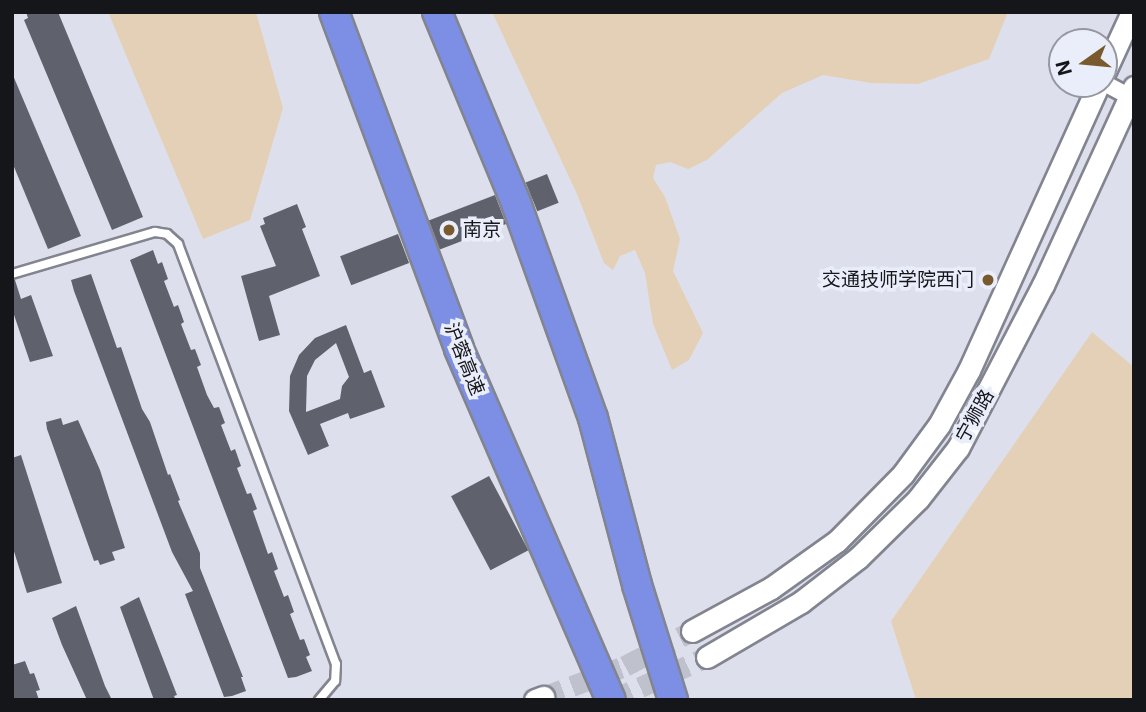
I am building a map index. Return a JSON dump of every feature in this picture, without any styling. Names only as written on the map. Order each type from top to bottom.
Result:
[{"type":"highway","name":"沪蓉高速","points":[[334,12],[459,349],[611,700]]},
{"type":"highway","points":[[438,12],[516,203],[593,418],[637,585],[673,700]]},
{"type":"main road","points":[[1118,42],[1132,12]]},
{"type":"main road","name":"宁狮路","points":[[707,657],[801,602],[858,558],[918,499],[958,447],[1037,297],[1132,94]]},
{"type":"main road","name":"宁狮路","points":[[692,631],[771,588],[838,541],[903,474],[939,425],[969,370],[1093,98]]},
{"type":"lane","points":[[12,274],[155,232],[167,234],[178,244],[336,664],[335,681],[319,700]]},
{"type":"shaded area","points":[[108,12],[256,12],[283,108],[250,220],[203,239]]},
{"type":"shaded area","points":[[492,12],[1008,12],[989,59],[918,84],[871,83],[823,75],[782,93],[707,160],[688,169],[670,162],[656,165],[653,178],[665,197],[680,239],[673,271],[703,333],[689,360],[672,370],[653,324],[645,273],[635,250],[620,256],[613,270],[604,263],[577,194]]},
{"type":"shaded area","points":[[1092,332],[1134,367],[1134,700],[916,700],[891,621]]},
{"type":"building","points":[[26,12],[58,12],[143,217],[112,230],[24,20],[28,18]]},
{"type":"building","points":[[12,73],[81,236],[48,249],[12,162]]},
{"type":"building","points":[[547,174],[559,203],[537,211],[526,183]]},
{"type":"building","points":[[495,195],[506,224],[440,249],[429,220]]},
{"type":"building","points":[[297,204],[306,227],[302,229],[320,276],[269,296],[280,335],[259,341],[241,276],[276,266],[260,226],[265,224],[263,218]]},
{"type":"building","points":[[398,234],[409,263],[351,285],[340,256]]},
{"type":"building","points":[[153,250],[158,264],[162,262],[168,279],[164,281],[174,307],[178,305],[184,322],[181,324],[191,350],[195,349],[201,365],[197,367],[207,395],[214,408],[219,407],[225,423],[221,425],[231,451],[235,449],[241,466],[237,468],[247,494],[251,493],[257,509],[253,511],[268,554],[272,552],[278,569],[274,571],[284,597],[288,595],[294,612],[290,614],[300,640],[304,639],[310,655],[306,657],[312,671],[296,677],[288,678],[130,260]]},
{"type":"building","points":[[91,274],[117,348],[121,347],[142,409],[150,422],[200,553],[200,568],[243,677],[246,691],[232,696],[224,697],[185,594],[193,591],[172,552],[74,291],[71,280]]},
{"type":"building","points":[[12,280],[15,280],[21,299],[31,295],[53,356],[30,362],[12,309]]},
{"type":"building","points":[[346,325],[364,373],[371,370],[385,407],[350,419],[348,413],[320,424],[329,446],[308,455],[289,411],[290,376],[299,355],[315,338]],"holes":[[[336,343],[349,377],[342,386],[340,399],[306,412],[307,376],[315,360]]]},
{"type":"building","points":[[61,418],[63,425],[78,420],[100,470],[125,548],[112,552],[115,560],[100,565],[98,560],[94,561],[47,429],[46,422]]},
{"type":"building","points":[[21,455],[62,583],[27,593],[12,545],[12,458]]},
{"type":"building","points":[[489,476],[528,550],[490,570],[451,496]]},
{"type":"building","points":[[139,597],[177,695],[174,696],[176,700],[154,700],[120,607]]},
{"type":"building","points":[[76,606],[112,700],[87,700],[62,645],[52,618]]},
{"type":"building","points":[[25,661],[30,674],[34,673],[40,690],[36,691],[39,700],[12,700],[12,665]]},
{"type":"tunnel","points":[[543,697],[625,666],[692,631]]},
{"type":"tunnel","points":[[612,700],[707,657]]},
{"type":"place","name":"南京","points":[[449,230]]},
{"type":"place","name":"交通技师学院西门","points":[[988,280]]}]
